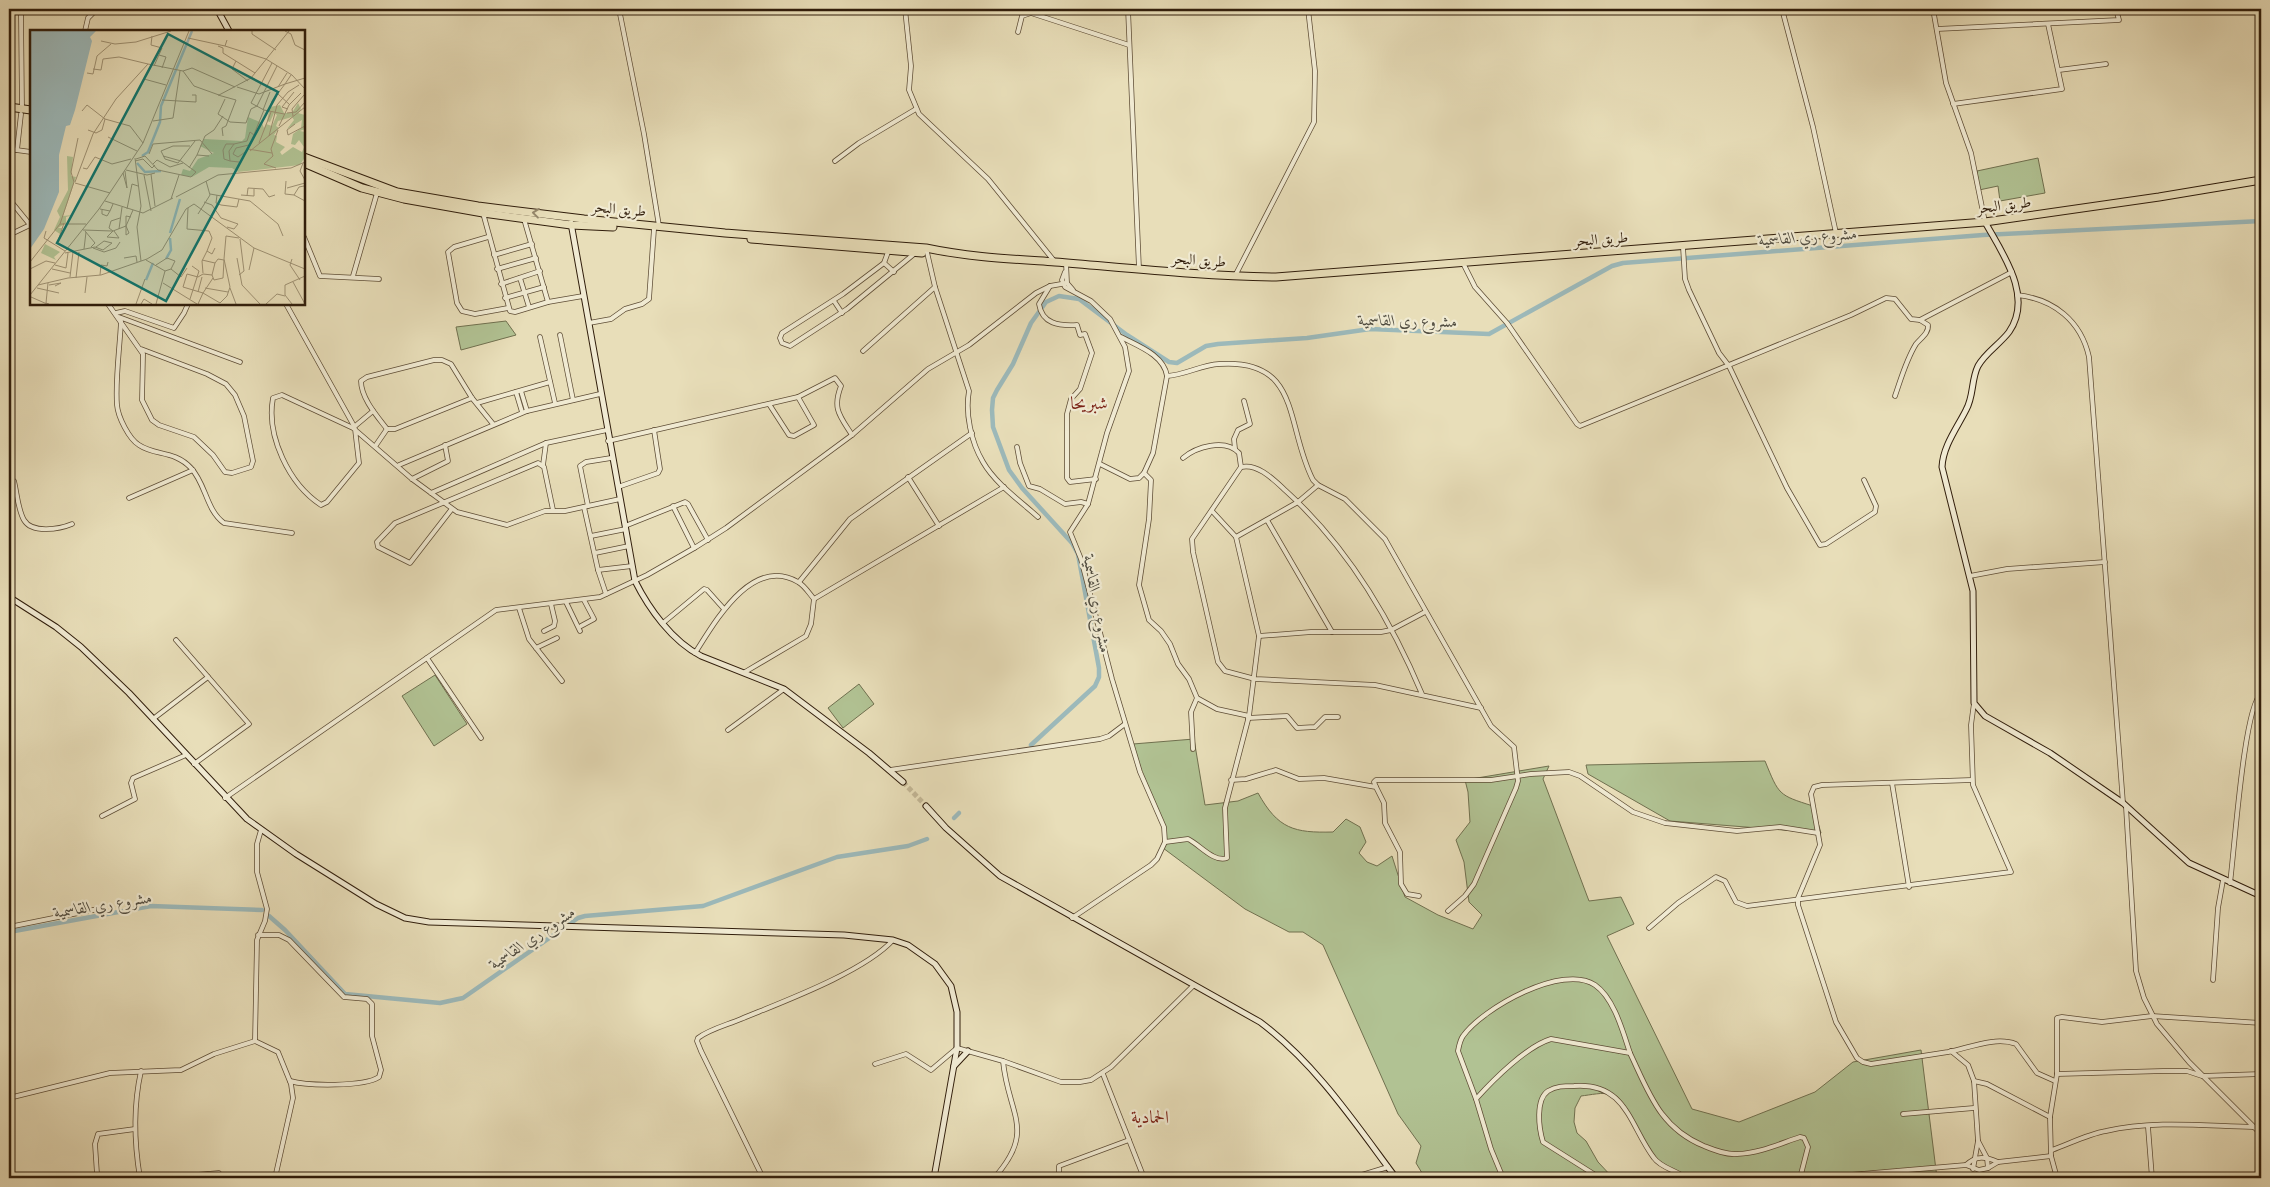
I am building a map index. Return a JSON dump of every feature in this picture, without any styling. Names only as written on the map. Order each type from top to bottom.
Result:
[{"type":"highway","points":[[9,107],[30,115]]},
{"type":"highway","points":[[9,112],[30,110]]},
{"type":"highway","name":"طريق البحر","points":[[305,157],[397,192],[571,221]]},
{"type":"highway","name":"طريق البحر","points":[[305,163],[378,192],[482,214],[868,247],[915,253],[926,251]]},
{"type":"highway","name":"طريق البحر","points":[[893,250],[940,251],[1235,276],[1292,276],[1985,222],[2261,180]]},
{"type":"main road","points":[[217,9],[228,30]]},
{"type":"main road","points":[[571,221],[606,430],[635,581],[649,605],[680,642],[695,653],[784,689],[903,782]]},
{"type":"main road","points":[[1985,222],[2012,272],[2018,295],[2017,310],[2013,325],[1978,366],[1971,400],[1947,446],[1942,466],[1973,591],[1974,704],[1985,716],[2050,753],[2124,805],[2189,864],[2261,896]]},
{"type":"main road","points":[[9,597],[65,634],[129,693],[225,798],[261,830],[376,904],[413,921],[565,928],[821,934],[893,940],[908,945],[926,956],[944,975],[951,986],[956,1005],[956,1048],[934,1178]]},
{"type":"main road","points":[[926,806],[946,828],[1000,876],[1260,1022],[1279,1036],[1324,1084],[1396,1178]]},
{"type":"main road","points":[[953,1068],[968,1051]]},
{"type":"street","points":[[86,30],[88,18],[97,9]]},
{"type":"street","points":[[589,323],[611,319],[625,309],[642,304],[649,299],[657,228],[644,134],[618,9]]},
{"type":"street","points":[[905,9],[911,66],[909,90],[916,109],[928,125],[988,179],[1056,262]]},
{"type":"street","points":[[1128,9],[1139,269]]},
{"type":"street","points":[[1235,276],[1314,122],[1315,71],[1308,9]]},
{"type":"street","points":[[1782,9],[1813,127],[1836,233]]},
{"type":"street","points":[[1933,9],[1946,83],[1971,153],[1985,222]]},
{"type":"street","points":[[1937,29],[2119,20],[2116,9]]},
{"type":"street","points":[[1018,32],[1022,16],[1031,13],[1129,45]]},
{"type":"street","points":[[17,150],[21,112],[21,15]]},
{"type":"street","points":[[1952,104],[2062,89],[2048,24]]},
{"type":"street","points":[[2059,70],[2106,64]]},
{"type":"street","points":[[835,161],[859,143],[916,109]]},
{"type":"street","points":[[9,149],[30,152]]},
{"type":"street","points":[[353,276],[378,192]]},
{"type":"street","points":[[9,199],[30,224]]},
{"type":"street","points":[[482,214],[508,308],[512,313],[548,302],[583,296]]},
{"type":"street","points":[[524,219],[548,302]]},
{"type":"street","points":[[9,235],[30,225]]},
{"type":"street","points":[[488,237],[454,247],[448,252],[457,303],[462,311],[475,314],[508,308]]},
{"type":"street","points":[[305,240],[320,276],[353,276],[379,279]]},
{"type":"street","points":[[494,256],[532,244]]},
{"type":"street","points":[[1683,247],[1688,290],[1728,366],[1787,488],[1820,545],[1826,544],[1875,512],[1876,506],[1864,480]]},
{"type":"street","points":[[893,250],[884,263],[834,301],[782,333],[780,341],[784,345],[790,346],[842,313],[915,253]]},
{"type":"street","points":[[926,251],[935,287],[969,391],[966,406],[972,433],[983,462],[1004,486],[1038,517]]},
{"type":"street","points":[[497,269],[536,258]]},
{"type":"street","points":[[1463,262],[1475,287],[1506,323],[1578,426],[1728,366],[1886,298],[1895,299],[1911,319],[1920,320],[1928,325],[1928,331],[1916,346],[1905,366],[1895,396]]},
{"type":"street","points":[[884,263],[894,272]]},
{"type":"street","points":[[1066,263],[1065,283],[1097,306],[1114,324],[1128,354],[1129,370],[1107,433],[1088,504],[1070,532],[1089,586],[1125,724],[1140,772],[1164,827],[1165,842],[1157,859],[1151,865],[1072,918]]},
{"type":"street","points":[[501,284],[540,271]]},
{"type":"street","points":[[1920,320],[2012,272]]},
{"type":"street","points":[[520,278],[528,307]]},
{"type":"street","points":[[225,798],[496,610],[600,597],[635,581],[708,540],[852,435],[928,369],[956,352],[1031,297],[1050,286],[1065,283]]},
{"type":"street","points":[[1050,286],[1040,308],[1046,319],[1055,325],[1077,325],[1080,334],[1084,334],[1092,351],[1081,385],[1072,399],[1067,414],[1066,472],[1070,482],[1096,479]]},
{"type":"street","points":[[505,298],[544,287]]},
{"type":"street","points":[[863,351],[935,287]]},
{"type":"street","points":[[2018,295],[2034,297],[2054,305],[2082,332],[2086,343],[2092,385],[2136,971],[2139,986],[2152,1016],[2202,1076],[2261,1134]]},
{"type":"street","points":[[834,301],[842,313]]},
{"type":"street","points":[[109,305],[141,349],[144,358],[142,400],[152,420],[159,425],[194,437],[213,455],[225,472],[251,467],[253,462],[247,427],[230,389],[207,374],[141,349]]},
{"type":"street","points":[[188,305],[174,328],[125,311],[119,317],[117,406],[124,424],[140,446],[171,455],[193,470],[213,510],[224,523],[292,533]]},
{"type":"street","points":[[287,305],[354,428],[359,463],[326,504],[321,505],[302,488],[282,456],[271,408],[273,398],[282,395],[354,428],[399,465],[412,479],[445,503],[451,510],[504,525],[512,525],[545,511],[565,511],[620,499]]},
{"type":"street","points":[[119,317],[240,362]]},
{"type":"street","points":[[560,335],[573,400]]},
{"type":"street","points":[[540,337],[556,403]]},
{"type":"street","points":[[1100,464],[1130,479],[1140,478],[1144,474],[1153,453],[1167,376],[1164,364],[1121,337]]},
{"type":"street","points":[[387,429],[373,411],[361,383],[364,379],[434,360],[447,361],[451,364],[472,398],[493,424]]},
{"type":"street","points":[[1167,376],[1183,374],[1206,365],[1219,364],[1252,365],[1263,370],[1285,394],[1310,473],[1318,485],[1345,500],[1385,538],[1425,612],[1451,652],[1480,708],[1497,733],[1514,747],[1518,776],[1516,788],[1474,884],[1465,896],[1448,911]]},
{"type":"street","points":[[608,441],[798,397],[835,378],[838,379],[841,386],[836,401],[837,410],[852,435]]},
{"type":"street","points":[[476,403],[550,382]]},
{"type":"street","points":[[518,391],[527,410]]},
{"type":"street","points":[[518,391],[522,412]]},
{"type":"street","points":[[399,465],[527,410],[600,394]]},
{"type":"street","points":[[769,404],[789,435],[794,436],[814,425],[798,397]]},
{"type":"street","points":[[376,445],[387,429],[395,428],[472,398]]},
{"type":"street","points":[[1244,401],[1250,424],[1238,430],[1234,439],[1235,449],[1239,454],[1242,467],[1194,534],[1192,546],[1218,662],[1225,671],[1255,679],[1348,682],[1375,685],[1480,708]]},
{"type":"street","points":[[354,428],[373,411]]},
{"type":"street","points":[[431,493],[546,443],[606,430]]},
{"type":"street","points":[[618,487],[658,473],[660,469],[654,430]]},
{"type":"street","points":[[799,582],[850,519],[972,433]]},
{"type":"street","points":[[546,443],[543,465],[553,510]]},
{"type":"street","points":[[412,479],[448,461],[445,445]]},
{"type":"street","points":[[1017,447],[1020,464],[1029,486],[1040,489],[1065,504],[1081,502],[1088,504]]},
{"type":"street","points":[[1183,458],[1203,447],[1235,449]]},
{"type":"street","points":[[606,594],[598,570],[591,536],[580,466],[586,462],[611,458]]},
{"type":"street","points":[[451,510],[410,563],[378,547],[377,542],[392,525],[538,463],[543,465]]},
{"type":"street","points":[[1242,467],[1254,466],[1279,484],[1322,526],[1353,565],[1391,630],[1422,694]]},
{"type":"street","points":[[129,498],[193,470]]},
{"type":"street","points":[[1144,474],[1152,483],[1139,593],[1149,620],[1152,625],[1161,631],[1170,644],[1178,664],[1197,698],[1217,709],[1248,717],[1287,716],[1292,719],[1295,726],[1304,728],[1315,727],[1325,717],[1338,717]]},
{"type":"street","points":[[908,477],[939,526]]},
{"type":"street","points":[[9,480],[14,481],[24,520],[30,526],[49,529],[72,524]]},
{"type":"street","points":[[1236,538],[1298,502],[1318,485]]},
{"type":"street","points":[[814,599],[1004,486]]},
{"type":"street","points":[[591,536],[625,528],[685,502],[688,504],[708,540]]},
{"type":"street","points":[[673,506],[694,548]]},
{"type":"street","points":[[1165,842],[1188,839],[1214,857],[1220,859],[1227,858],[1225,808],[1248,717],[1255,679],[1259,636],[1236,538],[1212,511]]},
{"type":"street","points":[[1267,520],[1332,632]]},
{"type":"street","points":[[595,553],[629,546]]},
{"type":"street","points":[[1970,576],[2007,569],[2105,562]]},
{"type":"street","points":[[598,570],[632,566]]},
{"type":"street","points":[[695,653],[724,609],[743,590],[768,576],[779,575],[799,582],[814,599],[812,624],[806,636],[745,672]]},
{"type":"street","points":[[663,623],[704,590],[707,590],[724,609]]},
{"type":"street","points":[[581,626],[594,619],[584,600]]},
{"type":"street","points":[[566,602],[580,631]]},
{"type":"street","points":[[544,631],[554,626],[555,622],[551,604]]},
{"type":"street","points":[[519,608],[523,624],[536,648],[562,681]]},
{"type":"street","points":[[1259,636],[1332,632],[1381,632],[1391,630],[1425,612]]},
{"type":"street","points":[[536,648],[557,638]]},
{"type":"street","points":[[176,640],[249,724],[194,764]]},
{"type":"street","points":[[428,658],[481,738]]},
{"type":"street","points":[[152,719],[208,677]]},
{"type":"street","points":[[728,730],[784,689]]},
{"type":"street","points":[[2230,883],[2246,743],[2253,708],[2261,694]]},
{"type":"street","points":[[1194,749],[1191,712],[1197,698]]},
{"type":"street","points":[[1649,928],[1678,903],[1716,877],[1725,881],[1736,902],[1746,906],[2012,872],[1981,807],[1972,780],[1971,725],[1974,704]]},
{"type":"street","points":[[890,770],[1100,739],[1109,736],[1125,724]]},
{"type":"street","points":[[102,816],[135,799],[130,783],[133,778],[186,755]]},
{"type":"street","points":[[1231,780],[1246,779],[1276,770],[1299,780],[1324,778],[1376,787]]},
{"type":"street","points":[[1419,896],[1407,894],[1401,884],[1400,852],[1385,823],[1384,803],[1374,782],[1376,780],[1491,780],[1551,772],[1569,772],[1580,776],[1632,812],[1665,823],[1737,831],[1780,827],[1818,833]]},
{"type":"street","points":[[1972,780],[1822,785],[1814,787],[1811,794],[1818,833],[1818,849],[1798,898],[1802,924],[1836,1022],[1857,1058],[1863,1062],[1871,1064],[1951,1051],[1975,1045],[2013,1043],[2019,1046],[2037,1073],[2054,1081]]},
{"type":"street","points":[[1892,783],[1909,886]]},
{"type":"street","points":[[255,1041],[258,935],[266,921],[267,909],[257,872],[257,844],[261,830]]},
{"type":"street","points":[[2213,980],[2218,908],[2223,880]]},
{"type":"street","points":[[9,927],[98,909]]},
{"type":"street","points":[[258,935],[274,934],[290,940],[344,997],[367,999],[372,1004],[370,1022],[381,1070],[379,1077],[359,1083],[300,1084],[290,1080]]},
{"type":"street","points":[[764,1178],[698,1044],[698,1038],[789,1000],[846,972],[876,956],[893,940]]},
{"type":"street","points":[[1512,1178],[1502,1176],[1491,1150],[1476,1099],[1458,1051],[1463,1037],[1519,993],[1581,978],[1605,994],[1656,1107],[1681,1135],[1718,1152],[1736,1155],[1775,1147],[1800,1137],[1804,1138],[1808,1147],[1800,1178]]},
{"type":"street","points":[[875,1064],[906,1054],[931,1070],[956,1048],[1003,1061],[1061,1082],[1080,1082],[1103,1074],[1194,985]]},
{"type":"street","points":[[2057,1178],[2052,1156],[2050,1117],[2054,1081],[2057,1074],[2057,1018],[2062,1017],[2090,1022],[2114,1022],[2152,1016],[2261,1023]]},
{"type":"street","points":[[1476,1099],[1539,1042],[1551,1039],[1630,1053]]},
{"type":"street","points":[[9,1098],[110,1073],[181,1070],[214,1054],[255,1041],[278,1052],[290,1080],[293,1098],[275,1178]]},
{"type":"street","points":[[1951,1051],[1964,1059],[1972,1072],[1974,1080],[1974,1108],[1978,1141],[1973,1169]]},
{"type":"street","points":[[994,1178],[1011,1156],[1018,1138],[1003,1061]]},
{"type":"street","points":[[140,1178],[135,1130],[136,1096],[141,1071]]},
{"type":"street","points":[[2057,1074],[2163,1071],[2186,1071],[2202,1076],[2261,1074]]},
{"type":"street","points":[[1103,1074],[1144,1178]]},
{"type":"street","points":[[1974,1080],[1987,1084],[2050,1117]]},
{"type":"street","points":[[1600,1178],[1543,1142],[1539,1129],[1540,1108],[1545,1093],[1555,1087],[1581,1085],[1605,1092],[1622,1104],[1632,1117],[1653,1158],[1686,1178]]},
{"type":"street","points":[[1903,1114],[1974,1108]]},
{"type":"street","points":[[2052,1150],[2102,1131],[2193,1125],[2253,1127]]},
{"type":"street","points":[[2148,1127],[2152,1178],[2170,1178]]},
{"type":"street","points":[[97,1174],[95,1144],[98,1134],[135,1130]]},
{"type":"street","points":[[1059,1178],[1059,1166],[1129,1140]]},
{"type":"street","points":[[1978,1141],[1987,1158],[1988,1168]]},
{"type":"street","points":[[1815,1178],[1966,1165],[1973,1169],[1988,1168],[1998,1162],[2052,1156]]},
{"type":"street","points":[[1966,1165],[1974,1158],[1987,1158],[1998,1162]]},
{"type":"street","points":[[1352,1178],[1388,1167]]},
{"type":"street","points":[[162,1178],[219,1173]]},
{"type":"green space","points":[[2038,158],[2045,193],[2000,201],[1998,186],[1979,190],[1977,171]]},
{"type":"green space","points":[[506,321],[516,335],[461,350],[456,327]]},
{"type":"green space","points":[[435,675],[467,724],[434,746],[402,696]]},
{"type":"green space","points":[[859,684],[874,704],[843,728],[828,708]]},
{"type":"green space","points":[[1194,739],[1205,805],[1238,801],[1258,793],[1265,805],[1280,821],[1297,830],[1333,832],[1346,819],[1360,827],[1366,842],[1359,853],[1367,862],[1377,866],[1392,856],[1405,897],[1438,915],[1473,929],[1482,915],[1469,902],[1464,862],[1456,840],[1470,822],[1468,792],[1465,780],[1549,766],[1543,779],[1589,901],[1621,897],[1634,924],[1607,936],[1692,1109],[1739,1122],[1815,1092],[1853,1062],[1921,1050],[1937,1178],[1683,1178],[1649,1152],[1623,1103],[1618,1097],[1605,1093],[1581,1096],[1575,1108],[1574,1122],[1577,1133],[1586,1141],[1598,1162],[1613,1178],[1425,1178],[1416,1163],[1421,1146],[1398,1114],[1323,945],[1303,932],[1289,932],[1245,909],[1163,848],[1166,834],[1148,792],[1133,744]]},
{"type":"green space","points":[[1765,761],[1773,781],[1781,792],[1786,796],[1813,806],[1821,833],[1670,821],[1588,774],[1586,765]]},
{"type":"waterway","name":"مشروع ري القاسمية","points":[[1031,745],[1095,686],[1099,677],[1099,668],[1078,554],[1072,543],[1022,488],[1009,470],[993,427],[993,398],[997,390],[1013,364],[1031,323],[1046,302],[1059,296],[1079,299],[1127,335],[1169,362],[1177,363],[1206,346],[1307,338],[1370,329],[1489,334],[1612,266],[1623,263],[1983,235],[2261,221]]},
{"type":"waterway","name":"مشروع ري القاسمية","points":[[954,818],[959,813]]},
{"type":"waterway","name":"مشروع ري القاسمية","points":[[269,916],[285,930],[345,994],[440,1003],[463,998],[578,918],[703,906],[837,857],[908,846],[927,839]]},
{"type":"waterway","name":"مشروع ري القاسمية","points":[[9,932],[151,906],[262,910]]},
{"type":"tunnel","points":[[903,782],[926,806]]},
{"type":"district","name":"شبريحا","points":[[1089,403]]},
{"type":"district","name":"الحمادية","points":[[1150,1117]]}]
